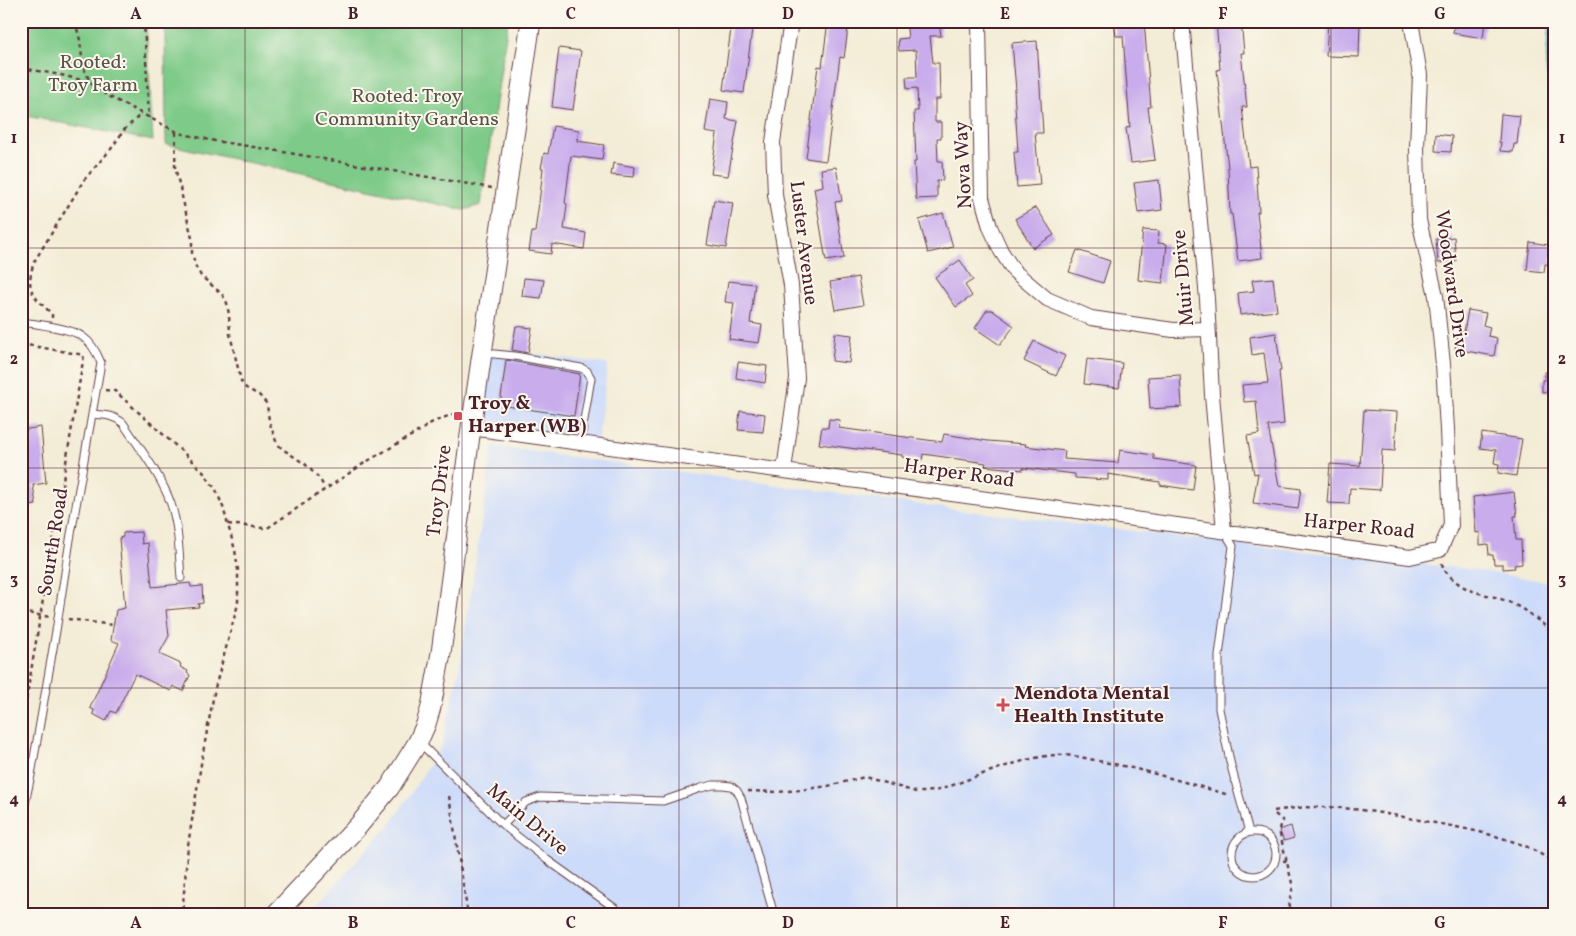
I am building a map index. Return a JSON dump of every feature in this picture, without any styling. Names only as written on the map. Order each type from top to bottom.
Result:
[{"type":"street","name":"Troy Drive","points":[[275,915],[359,825],[390,787],[418,742],[431,708],[442,653],[471,428],[530,21]]},
{"type":"street","name":"Luster Avenue","points":[[784,470],[797,378],[791,285],[775,195],[773,142],[791,21]]},
{"type":"street","name":"Nova Way","points":[[979,21],[982,198],[990,227],[1001,250],[1014,270],[1048,300],[1092,318],[1173,330],[1208,329]]},
{"type":"street","name":"Muir Drive","points":[[1182,21],[1207,299],[1212,395],[1224,531]]},
{"type":"street","name":"Woodward Drive","points":[[1411,21],[1420,74],[1417,148],[1419,220],[1436,296],[1447,429],[1451,525],[1440,550]]},
{"type":"street","name":"Harper Road","points":[[471,428],[1410,557],[1440,550]]},
{"type":"lane","name":"Sourth Road","points":[[21,322],[50,327],[83,336],[96,351],[101,363],[53,650],[21,822]]},
{"type":"lane","points":[[482,353],[515,356],[587,370],[591,378],[580,444]]},
{"type":"lane","points":[[92,414],[108,415],[117,418],[123,423],[158,476],[172,506],[176,523],[181,578]]},
{"type":"lane","points":[[1224,531],[1233,546],[1220,656],[1219,708],[1231,766],[1249,832]]},
{"type":"lane","name":"Main Drive","points":[[418,742],[503,825],[546,859],[616,908],[622,915]]},
{"type":"lane","points":[[503,825],[526,802],[540,797],[663,801],[713,786],[731,786],[741,798],[774,915]]},
{"type":"lane","points":[[1249,832],[1262,834],[1268,838],[1275,848],[1274,860],[1266,871],[1260,875],[1253,876],[1240,871],[1232,860],[1233,846],[1242,835],[1249,832]]},
{"type":"path","points":[[75,21],[80,40],[83,66],[90,82],[97,89],[176,132],[214,142],[266,149],[506,190]]},
{"type":"path","points":[[144,21],[149,118]]},
{"type":"path","points":[[21,68],[90,82]]},
{"type":"path","points":[[50,327],[52,314],[31,291],[31,272],[34,262],[84,180],[111,149],[124,130],[141,114]]},
{"type":"path","points":[[176,132],[176,168],[192,238],[192,253],[201,276],[222,294],[227,303],[230,334],[241,381],[246,388],[259,395],[267,404],[269,421],[277,444],[305,464],[319,478],[325,488]]},
{"type":"path","points":[[21,344],[84,355],[21,731]]},
{"type":"path","points":[[96,388],[115,391],[204,473],[216,490],[223,507],[235,550],[238,570],[238,604],[216,688],[202,758],[188,845],[182,915]]},
{"type":"path","points":[[227,524],[254,528],[269,527],[366,462],[431,423],[456,414]]},
{"type":"path","points":[[1440,550],[1443,569],[1457,584],[1474,592],[1512,604],[1540,621],[1555,634]]},
{"type":"path","points":[[737,791],[777,792],[800,790],[828,786],[865,777],[905,789],[925,792],[939,790],[1030,760],[1058,755],[1078,756],[1131,767],[1239,798]]},
{"type":"path","points":[[449,796],[468,915]]},
{"type":"path","points":[[1292,915],[1289,902],[1293,887],[1279,830],[1283,821],[1275,813],[1294,808],[1355,808],[1466,829],[1509,840],[1527,847],[1555,863]]},
{"type":"path","points":[[1274,860],[1287,861]]},
{"type":"path","points":[[21,900],[32,915]]},
{"type":"shaded area","points":[[483,347],[608,364],[597,445],[471,428]]},
{"type":"shaded area","name":"Mendota Mental Health Institute","points":[[493,446],[951,509],[1257,546],[1469,569],[1555,583],[1555,915],[308,915],[393,821],[442,745],[460,664]]},
{"type":"green space","name":"Rooted: Troy Farm","points":[[21,21],[146,21],[153,141],[21,115]]},
{"type":"green space","name":"Rooted: Troy Community Gardens","points":[[165,21],[508,21],[481,205],[464,210],[166,144]]},
{"type":"water","points":[[1549,21],[1555,21],[1555,132],[1546,65]]},
{"type":"building","points":[[732,21],[753,21],[744,93],[723,90]]},
{"type":"building","points":[[828,21],[849,21],[844,58],[840,57],[826,161],[806,158],[818,66],[822,67]]},
{"type":"building","points":[[906,21],[939,21],[941,36],[930,36],[933,63],[939,63],[940,99],[935,99],[935,122],[941,122],[941,138],[937,138],[938,161],[942,161],[943,180],[937,181],[937,198],[916,199],[914,111],[918,111],[917,88],[907,89],[906,77],[917,77],[916,50],[899,51],[898,39],[908,38]]},
{"type":"building","points":[[1114,21],[1144,21],[1151,107],[1148,107],[1155,160],[1131,163],[1126,128],[1130,127],[1123,36],[1116,36]]},
{"type":"building","points":[[1216,21],[1241,21],[1244,53],[1241,53],[1247,107],[1242,107],[1249,167],[1256,166],[1259,212],[1257,212],[1262,258],[1238,261],[1232,214],[1230,214],[1228,168],[1217,70],[1220,69]]},
{"type":"building","points":[[1328,21],[1360,21],[1359,57],[1326,56]]},
{"type":"building","points":[[1455,21],[1485,21],[1483,38],[1453,33]]},
{"type":"building","points":[[1037,41],[1043,133],[1035,133],[1040,185],[1017,187],[1014,152],[1018,152],[1014,90],[1016,90],[1012,43]]},
{"type":"building","points":[[559,48],[581,51],[573,110],[552,107]]},
{"type":"building","points":[[710,99],[728,102],[726,119],[738,121],[728,176],[711,174],[717,134],[705,132]]},
{"type":"building","points":[[1501,114],[1520,116],[1517,144],[1514,144],[1513,152],[1500,151]]},
{"type":"building","points":[[553,126],[579,130],[577,141],[604,145],[602,160],[571,156],[564,229],[586,233],[584,249],[552,244],[551,254],[529,251],[532,232],[535,232],[543,168],[541,168],[544,153],[548,154]]},
{"type":"building","points":[[1436,134],[1452,136],[1451,152],[1435,151]]},
{"type":"building","points":[[613,163],[635,167],[634,177],[611,175]]},
{"type":"building","points":[[836,167],[842,201],[835,202],[844,258],[826,261],[814,188],[823,186],[821,169]]},
{"type":"building","points":[[1159,180],[1162,210],[1138,213],[1134,183]]},
{"type":"building","points":[[714,200],[733,203],[726,248],[707,245]]},
{"type":"building","points":[[1036,207],[1054,235],[1033,248],[1015,219]]},
{"type":"building","points":[[943,213],[953,247],[928,253],[919,220]]},
{"type":"building","points":[[1143,230],[1159,231],[1158,243],[1167,244],[1163,283],[1138,280]]},
{"type":"building","points":[[1454,237],[1456,261],[1438,263],[1436,239]]},
{"type":"building","points":[[1530,242],[1555,246],[1555,257],[1552,256],[1551,265],[1545,264],[1544,272],[1527,270]]},
{"type":"building","points":[[1077,250],[1110,261],[1103,283],[1069,272]]},
{"type":"building","points":[[960,260],[973,280],[965,285],[972,296],[956,307],[935,277]]},
{"type":"building","points":[[858,277],[863,305],[835,310],[830,282]]},
{"type":"building","points":[[524,278],[544,280],[541,298],[522,296]]},
{"type":"building","points":[[1273,278],[1277,311],[1240,315],[1238,293],[1254,291],[1252,280]]},
{"type":"building","points":[[728,281],[755,284],[750,323],[762,325],[759,343],[729,339],[734,303],[725,302]]},
{"type":"building","points":[[987,310],[992,310],[1014,326],[1000,345],[975,328]]},
{"type":"building","points":[[1468,310],[1486,313],[1483,325],[1490,327],[1488,336],[1497,338],[1494,356],[1455,349],[1459,331],[1464,332]]},
{"type":"building","points":[[516,326],[532,328],[528,353],[512,350]]},
{"type":"building","points":[[835,333],[852,335],[849,363],[832,361]]},
{"type":"building","points":[[1276,333],[1281,371],[1279,371],[1284,424],[1268,426],[1279,486],[1301,489],[1298,509],[1253,503],[1258,473],[1254,474],[1247,436],[1259,434],[1256,401],[1244,402],[1242,385],[1268,383],[1264,353],[1252,355],[1250,337]]},
{"type":"building","points":[[1034,341],[1065,356],[1056,376],[1024,361]]},
{"type":"building","points":[[1087,359],[1122,363],[1119,388],[1084,384]]},
{"type":"building","points":[[506,360],[580,374],[574,416],[500,405]]},
{"type":"building","points":[[738,362],[767,366],[765,383],[736,378]]},
{"type":"building","points":[[1545,372],[1555,372],[1555,391],[1542,392],[1542,380],[1545,380]]},
{"type":"building","points":[[1180,375],[1182,407],[1150,409],[1148,377]]},
{"type":"building","points":[[1364,410],[1397,412],[1395,451],[1382,450],[1380,490],[1350,488],[1349,504],[1327,503],[1330,464],[1360,466]]},
{"type":"building","points":[[740,411],[765,414],[763,432],[738,430]]},
{"type":"building","points":[[829,419],[840,420],[839,428],[942,442],[944,434],[988,441],[1026,444],[1025,446],[1065,451],[1064,459],[1118,463],[1120,450],[1154,455],[1154,459],[1196,465],[1193,490],[1160,485],[1160,482],[1108,474],[1108,480],[1075,478],[1075,474],[985,466],[986,463],[923,454],[922,460],[902,457],[902,455],[819,444],[822,427],[828,428]]},
{"type":"building","points":[[41,427],[46,483],[33,485],[36,505],[21,507],[21,430]]},
{"type":"building","points":[[1482,433],[1522,439],[1516,476],[1498,473],[1499,464],[1494,463],[1496,450],[1480,448]]},
{"type":"building","points":[[1514,492],[1517,516],[1514,516],[1516,540],[1521,540],[1522,564],[1514,565],[1515,568],[1503,569],[1503,564],[1494,564],[1493,555],[1489,555],[1488,544],[1480,545],[1480,532],[1476,533],[1473,497]]},
{"type":"building","points":[[141,532],[142,544],[148,543],[152,587],[190,583],[191,587],[202,586],[203,603],[198,604],[199,607],[166,610],[169,636],[159,654],[181,664],[180,667],[188,671],[187,673],[190,675],[183,691],[173,686],[171,691],[135,674],[116,713],[111,711],[106,721],[93,714],[94,710],[90,708],[119,643],[111,640],[116,610],[125,608],[119,538],[123,537],[123,533]]},
{"type":"building","points":[[1291,826],[1294,838],[1284,841],[1279,830]]},
{"type":"place","name":"Troy & Harper (WB)","points":[[458,416]]},
{"type":"place","name":"Mendota Mental Health Institute","points":[[1003,705]]}]
